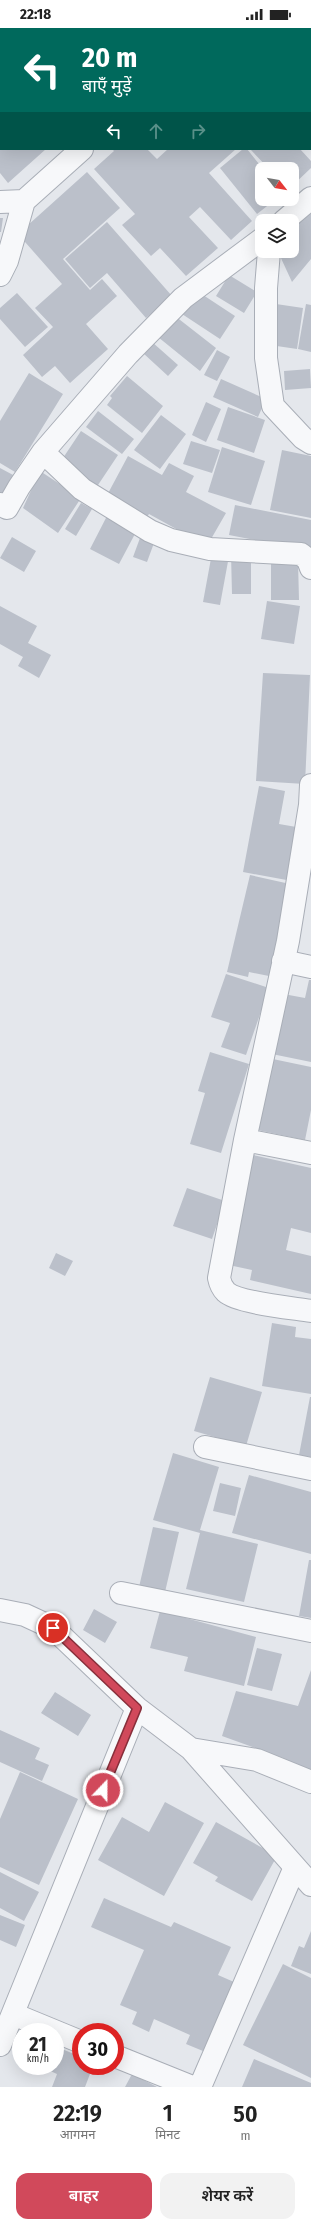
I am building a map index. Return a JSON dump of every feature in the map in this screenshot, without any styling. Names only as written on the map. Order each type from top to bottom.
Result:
[{"type":"street","points":[[0,275],[7,261],[24,201],[81,150]]},
{"type":"street","points":[[292,214],[311,198]]},
{"type":"street","points":[[0,202],[24,201]]},
{"type":"street","points":[[2,511],[43,452],[128,354],[183,298],[255,244]]},
{"type":"street","points":[[268,258],[266,288],[266,358],[273,406],[304,438],[311,443]]},
{"type":"street","points":[[43,452],[82,489],[150,532],[171,540],[210,549],[301,554],[308,560],[311,568]]},
{"type":"street","points":[[311,799],[282,961],[245,1140],[219,1278],[222,1287],[227,1293],[245,1300],[311,1312]]},
{"type":"street","points":[[282,961],[311,968]]},
{"type":"street","points":[[245,1140],[311,1153]]},
{"type":"street","points":[[205,1447],[311,1469]]},
{"type":"street","points":[[121,1593],[311,1632]]},
{"type":"street","points":[[0,1610],[25,1615],[53,1628],[137,1708],[191,1749],[311,1885]]},
{"type":"street","points":[[0,2045],[137,1708]]},
{"type":"street","points":[[191,1749],[257,1760],[311,1782]]},
{"type":"street","points":[[200,2087],[295,1867]]},
{"type":"street","points":[[13,2014],[72,2038]]},
{"type":"street","points":[[124,2060],[192,2087]]},
{"type":"building","points":[[0,150],[45,150],[8,183],[0,173]]},
{"type":"building","points":[[113,150],[148,150],[157,159],[167,150],[235,150],[209,173],[252,221],[231,240],[200,207],[189,217],[218,248],[186,276],[160,248],[151,256],[122,225],[135,214],[94,169],[114,151]]},
{"type":"building","points":[[242,150],[248,150],[257,162],[255,162],[255,206],[267,206],[257,214],[220,168]]},
{"type":"building","points":[[251,150],[301,150],[311,161],[311,168],[299,179],[299,162],[262,162]]},
{"type":"building","points":[[87,172],[120,208],[63,259],[90,290],[102,279],[117,296],[86,324],[108,349],[70,383],[55,366],[42,377],[23,355],[53,327],[35,308],[62,284],[18,234]]},
{"type":"building","points":[[311,205],[311,259],[292,282],[281,258],[299,258],[299,218]]},
{"type":"building","points":[[0,218],[3,218],[1,232],[0,232]]},
{"type":"building","points":[[107,222],[172,296],[146,318],[107,273],[90,288],[65,259]]},
{"type":"building","points":[[229,275],[257,292],[244,313],[216,296]]},
{"type":"building","points":[[197,291],[235,316],[220,339],[182,314]]},
{"type":"building","points":[[17,293],[48,327],[25,347],[0,319],[0,308]]},
{"type":"building","points":[[276,304],[303,308],[297,349],[270,345]]},
{"type":"building","points":[[306,304],[311,305],[311,352],[298,349]]},
{"type":"building","points":[[175,316],[216,348],[200,371],[158,337]]},
{"type":"building","points":[[152,342],[178,365],[168,376],[143,353]]},
{"type":"building","points":[[217,350],[230,357],[217,381],[204,375]]},
{"type":"building","points":[[310,369],[311,388],[285,390],[284,371]]},
{"type":"building","points":[[29,373],[63,394],[15,472],[0,463],[0,421]]},
{"type":"building","points":[[127,376],[163,406],[142,433],[107,405],[112,398],[110,396]]},
{"type":"building","points":[[221,379],[266,399],[258,417],[213,397]]},
{"type":"building","points":[[206,402],[221,409],[206,442],[192,435]]},
{"type":"building","points":[[228,407],[265,420],[254,453],[217,440]]},
{"type":"building","points":[[98,411],[134,439],[122,454],[86,427]]},
{"type":"building","points":[[161,415],[186,434],[160,469],[134,450]]},
{"type":"building","points":[[81,431],[118,455],[96,488],[59,464]]},
{"type":"building","points":[[191,441],[220,450],[212,473],[183,464]]},
{"type":"building","points":[[222,447],[265,461],[251,505],[208,492]]},
{"type":"building","points":[[282,450],[311,456],[311,518],[270,510]]},
{"type":"building","points":[[128,456],[162,475],[169,463],[194,476],[186,492],[226,513],[207,546],[149,514],[145,520],[105,499]]},
{"type":"building","points":[[0,468],[15,476],[3,499],[0,497]]},
{"type":"building","points":[[40,471],[81,498],[58,533],[23,508]]},
{"type":"building","points":[[81,503],[92,509],[76,536],[65,529]]},
{"type":"building","points":[[235,505],[311,520],[311,551],[229,535]]},
{"type":"building","points":[[107,516],[136,532],[119,564],[90,549]]},
{"type":"building","points":[[12,537],[36,551],[24,572],[0,558]]},
{"type":"building","points":[[140,538],[154,543],[147,562],[133,557]]},
{"type":"building","points":[[212,553],[229,556],[220,605],[203,602]]},
{"type":"building","points":[[231,554],[251,554],[251,594],[232,594]]},
{"type":"building","points":[[298,561],[299,600],[271,600],[271,562]]},
{"type":"building","points":[[267,601],[300,606],[294,644],[261,639]]},
{"type":"building","points":[[0,606],[37,626],[28,643],[51,655],[39,678],[18,666],[23,657],[0,644]]},
{"type":"building","points":[[263,673],[310,675],[305,784],[256,781]]},
{"type":"building","points":[[259,786],[285,791],[279,824],[302,828],[292,881],[243,872]]},
{"type":"building","points":[[250,875],[290,884],[269,976],[249,972],[248,977],[227,972]]},
{"type":"building","points":[[226,974],[269,988],[246,1055],[221,1047],[230,1023],[211,1017]]},
{"type":"building","points":[[309,980],[311,980],[311,1062],[267,1053],[278,993],[305,998]]},
{"type":"building","points":[[210,1052],[249,1064],[221,1153],[190,1144],[205,1093],[198,1091]]},
{"type":"building","points":[[268,1058],[311,1067],[311,1110],[305,1140],[253,1129]]},
{"type":"building","points":[[249,1154],[311,1168],[311,1233],[291,1228],[286,1250],[311,1256],[311,1294],[250,1280],[252,1270],[224,1264]]},
{"type":"building","points":[[187,1188],[225,1201],[212,1239],[173,1226]]},
{"type":"building","points":[[56,1253],[73,1261],[65,1276],[49,1268]]},
{"type":"building","points":[[272,1323],[296,1327],[295,1337],[311,1339],[311,1394],[262,1386]]},
{"type":"building","points":[[210,1377],[262,1392],[246,1446],[194,1431]]},
{"type":"building","points":[[311,1397],[311,1457],[299,1455]]},
{"type":"building","points":[[173,1453],[219,1467],[200,1530],[258,1544],[244,1602],[186,1589],[200,1533],[153,1520]]},
{"type":"building","points":[[249,1475],[311,1492],[311,1554],[232,1533]]},
{"type":"building","points":[[220,1483],[241,1488],[235,1516],[213,1511]]},
{"type":"building","points":[[153,1527],[179,1532],[165,1592],[139,1587]]},
{"type":"building","points":[[309,1560],[311,1560],[311,1618],[299,1616]]},
{"type":"building","points":[[94,1609],[117,1622],[105,1643],[83,1630]]},
{"type":"building","points":[[160,1611],[256,1637],[244,1686],[184,1671],[188,1657],[150,1648]]},
{"type":"building","points":[[257,1648],[282,1654],[272,1691],[247,1685]]},
{"type":"building","points":[[311,1670],[311,1772],[282,1761],[283,1758],[222,1736],[236,1691],[298,1706]]},
{"type":"building","points":[[55,1692],[91,1715],[78,1736],[41,1713]]},
{"type":"building","points":[[0,1730],[40,1748],[35,1759],[49,1765],[42,1781],[0,1762]]},
{"type":"building","points":[[20,1772],[78,1799],[39,1885],[0,1867],[0,1819]]},
{"type":"building","points":[[165,1802],[204,1823],[164,1896],[98,1860],[122,1817],[149,1832]]},
{"type":"building","points":[[216,1822],[277,1856],[252,1901],[215,1881],[218,1877],[193,1863]]},
{"type":"building","points":[[0,1872],[39,1892],[24,1921],[0,1908]]},
{"type":"building","points":[[104,1898],[171,1927],[174,1922],[231,1947],[218,1975],[234,1982],[203,2051],[186,2044],[190,2035],[154,2019],[149,2032],[132,2024],[137,2012],[120,2005],[144,1950],[91,1927]]},
{"type":"building","points":[[0,1915],[25,1925],[16,1947],[0,1940]]},
{"type":"building","points":[[311,1931],[311,1974],[291,1966],[299,1946],[304,1948]]},
{"type":"building","points":[[283,1964],[311,1978],[311,2078],[243,2045]]},
{"type":"building","points":[[64,2050],[72,2053],[72,2075],[90,2075],[85,2087],[52,2087],[57,2075],[64,2075]]},
{"type":"building","points":[[254,2059],[311,2083],[311,2087],[242,2087]]},
{"type":"building","points":[[132,2074],[157,2087],[125,2087]]},
{"type":"route","points":[[53,1628],[137,1708],[103,1790]]}]
